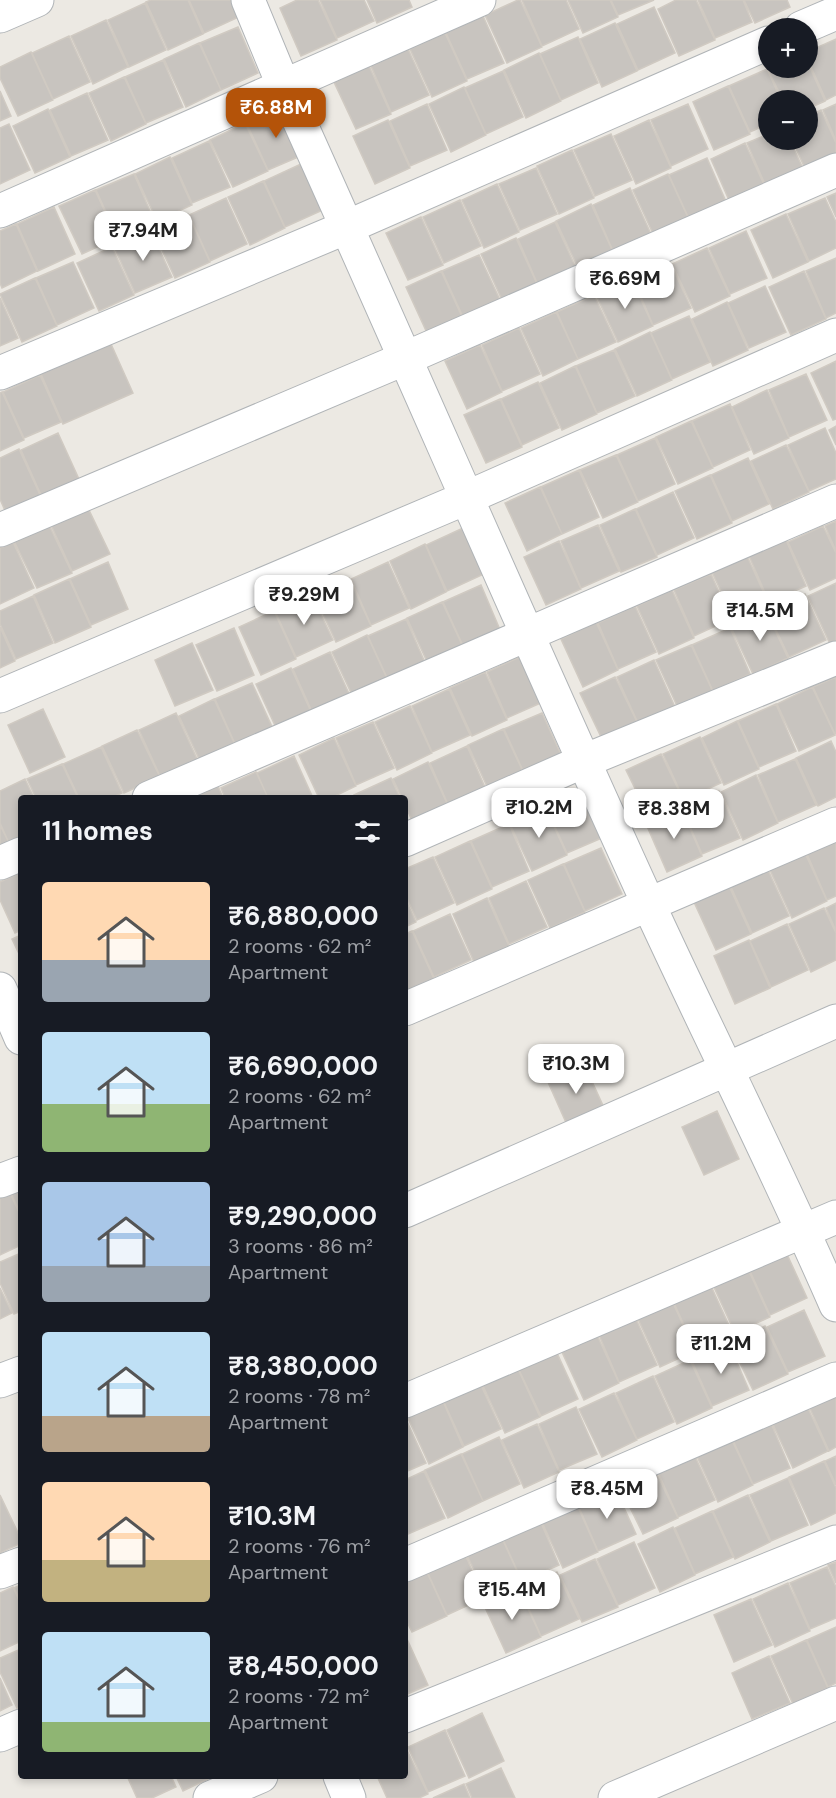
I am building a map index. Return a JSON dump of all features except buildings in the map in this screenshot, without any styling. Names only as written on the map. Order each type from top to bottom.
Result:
[{"type":"street","points":[[0,16],[37,0]]},
{"type":"street","points":[[248,0],[284,87],[584,761],[649,905],[804,1231],[836,1305]]},
{"type":"street","points":[[0,211],[479,0]]},
{"type":"street","points":[[818,21],[836,13]]},
{"type":"street","points":[[0,373],[347,227],[758,47]]},
{"type":"street","points":[[0,530],[406,358],[836,170]]},
{"type":"street","points":[[0,696],[466,498],[836,335]]},
{"type":"street","points":[[156,795],[836,501]]},
{"type":"street","points":[[408,839],[584,761],[836,658]]},
{"type":"street","points":[[408,1008],[836,824]]},
{"type":"street","points":[[0,863],[18,855]]},
{"type":"street","points":[[408,1210],[836,1021]]},
{"type":"street","points":[[0,1181],[18,1174]]},
{"type":"street","points":[[408,1400],[836,1217]]},
{"type":"street","points":[[0,1381],[18,1374]]},
{"type":"street","points":[[408,1564],[836,1379]]},
{"type":"street","points":[[408,1715],[836,1542]]},
{"type":"street","points":[[0,1572],[18,1564]]},
{"type":"street","points":[[615,1798],[836,1703]]},
{"type":"street","points":[[0,1735],[18,1727]]},
{"type":"street","points":[[210,1798],[254,1779]]},
{"type":"street","points":[[341,1779],[349,1798]]}]
